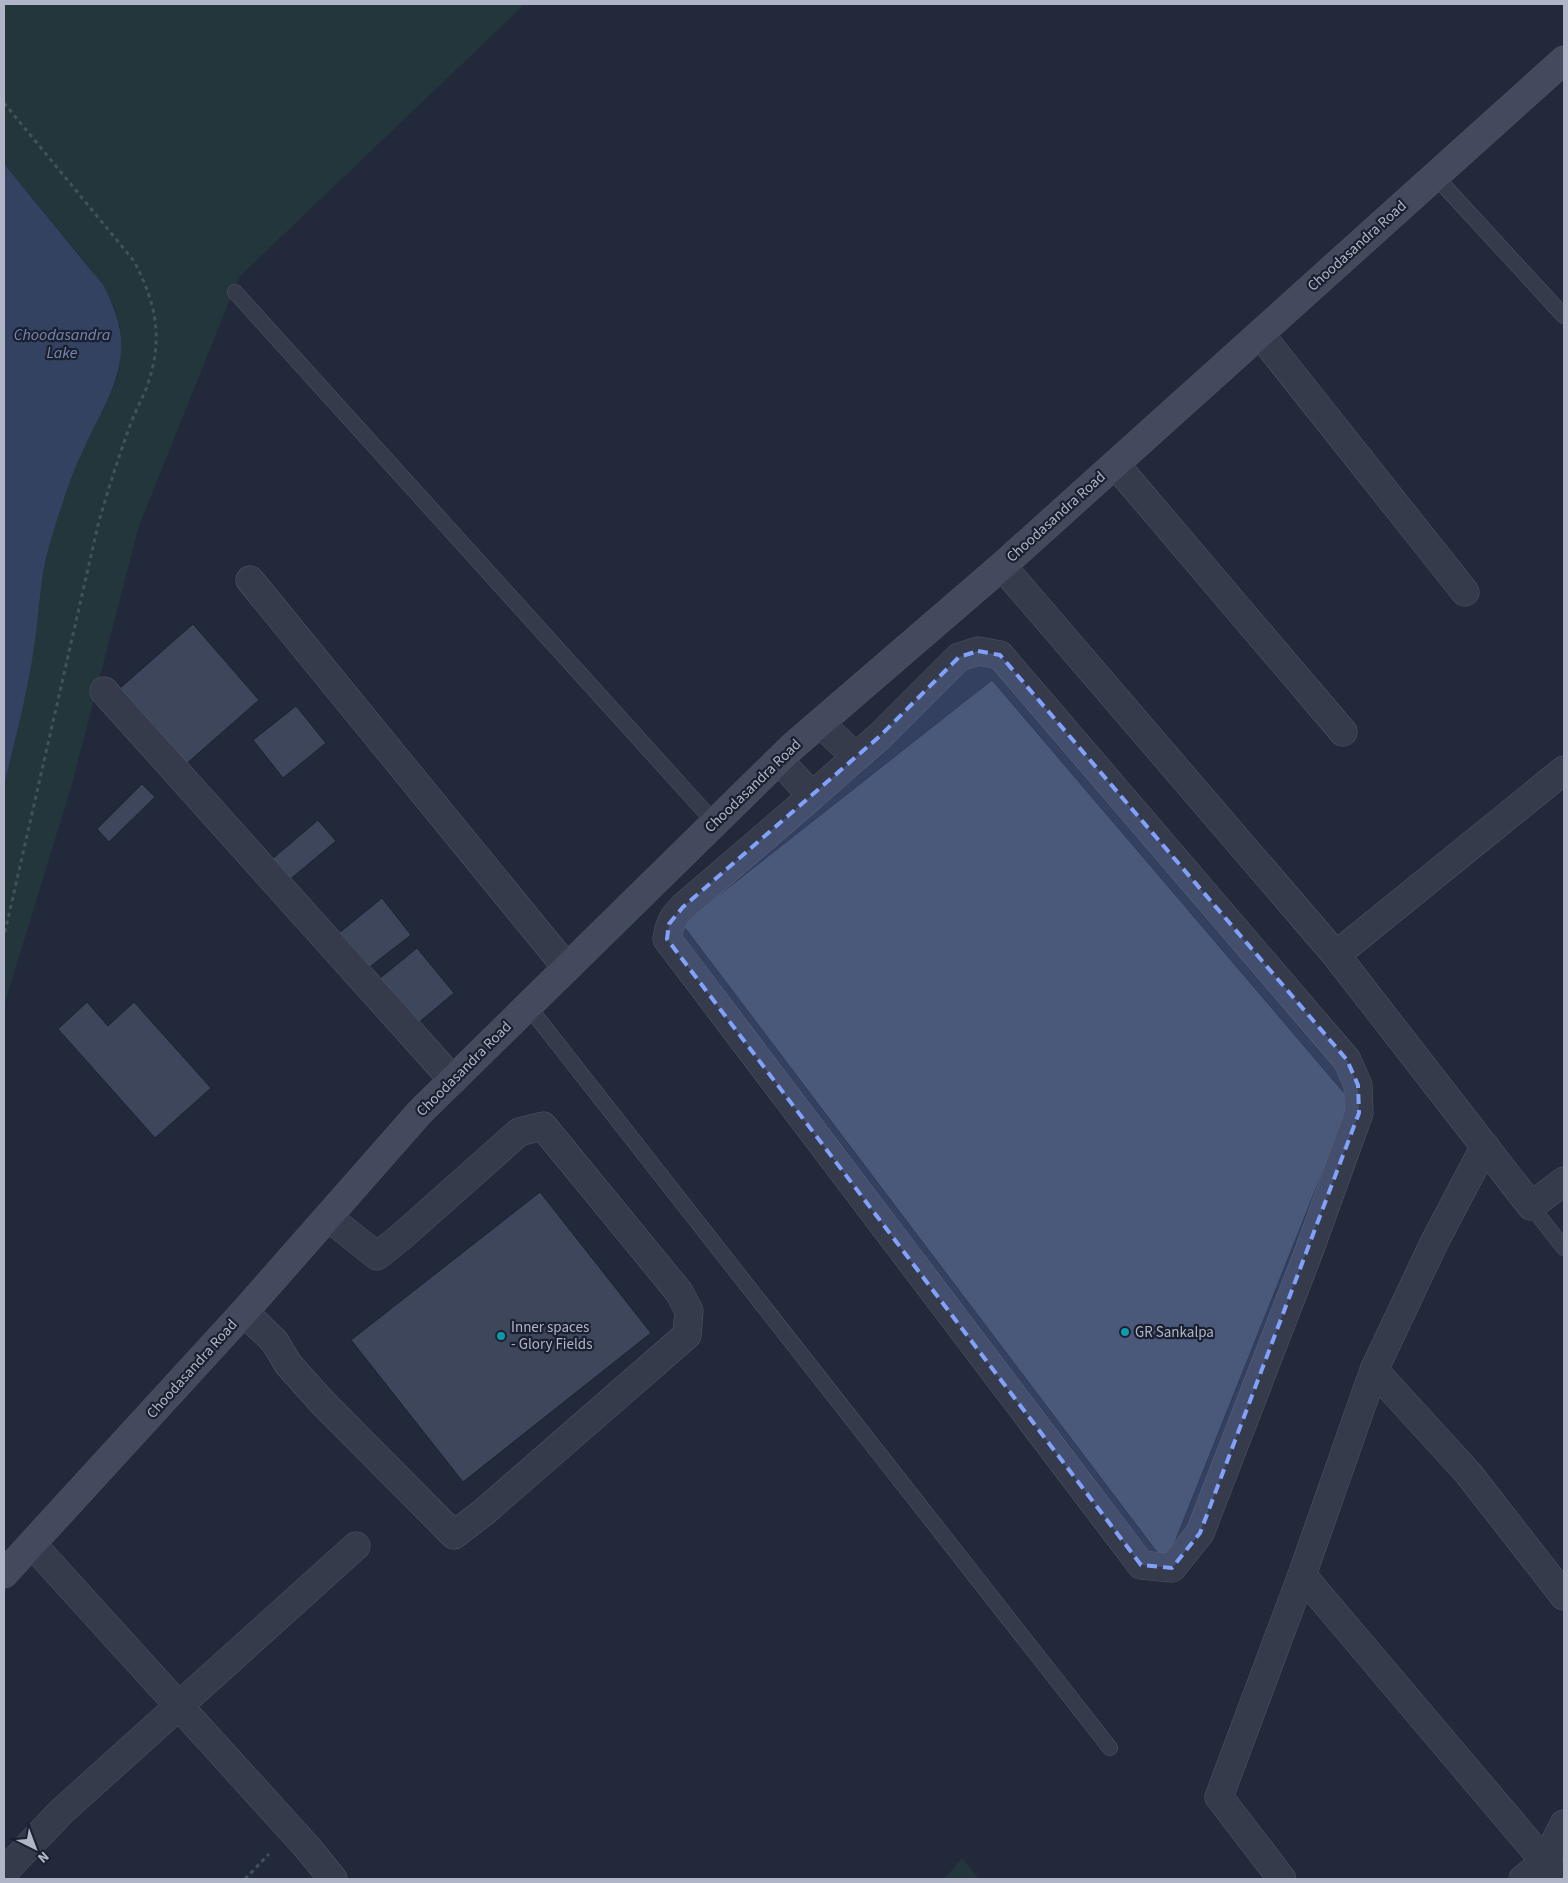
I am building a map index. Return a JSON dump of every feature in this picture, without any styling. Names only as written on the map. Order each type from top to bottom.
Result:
[{"type":"street","name":"Choodasandra Road","points":[[4,1574],[244,1312],[420,1112],[779,760],[1002,566],[1564,60]]},
{"type":"street","points":[[1260,334],[1465,592]]},
{"type":"street","points":[[1115,464],[1343,732]]},
{"type":"street","points":[[1002,566],[1336,955],[1531,1206],[1564,1181]]},
{"type":"street","points":[[250,580],[567,968]]},
{"type":"street","points":[[978,651],[1000,655],[1347,1060],[1358,1086],[1359,1113],[1308,1254],[1200,1533],[1172,1568],[1141,1565],[667,939],[669,924],[675,915],[856,757],[880,736],[959,657],[978,651]]},
{"type":"street","points":[[104,691],[453,1080]]},
{"type":"street","points":[[820,723],[856,757]]},
{"type":"street","points":[[779,760],[812,796]]},
{"type":"street","points":[[1336,955],[1564,770]]},
{"type":"street","points":[[244,1312],[275,1342],[288,1364],[322,1402],[454,1536],[687,1335],[690,1311],[680,1292],[543,1126],[519,1132],[377,1256],[328,1217]]},
{"type":"street","points":[[1282,1879],[1219,1797],[1302,1575],[1374,1370],[1434,1243],[1484,1146]]},
{"type":"street","points":[[1374,1370],[1468,1473],[1564,1596]]},
{"type":"street","points":[[32,1544],[307,1847],[333,1879]]},
{"type":"street","points":[[4,1872],[60,1812],[356,1546]]},
{"type":"street","points":[[1302,1575],[1552,1870]]},
{"type":"street","points":[[1552,1870],[1564,1824]]},
{"type":"street","points":[[1523,1879],[1552,1870]]},
{"type":"lane","points":[[1435,176],[1564,316]]},
{"type":"lane","points":[[235,292],[715,823]]},
{"type":"lane","points":[[528,1006],[1110,1748]]},
{"type":"lane","points":[[1531,1206],[1564,1248]]},
{"type":"path","points":[[4,104],[134,261],[146,285],[154,310],[156,336],[154,362],[146,388],[120,453],[98,525],[4,936]]},
{"type":"highlighted area","points":[[978,651],[1000,655],[1347,1060],[1358,1085],[1359,1113],[1200,1533],[1172,1568],[1141,1565],[667,939],[669,924],[683,907],[880,736],[959,657]]},
{"type":"green space","points":[[4,4],[525,4],[239,277],[139,526],[72,784],[4,1006],[4,785],[34,648],[39,597],[49,546],[64,497],[84,446],[109,398],[118,375],[121,351],[120,327],[114,306],[91,269],[4,164]]},
{"type":"green space","points":[[962,1858],[979,1879],[944,1879]]},
{"type":"water","name":"Choodasandra Lake","points":[[4,164],[104,286],[117,318],[121,334],[121,351],[112,388],[75,470],[50,543],[42,582],[28,682],[4,785]]},
{"type":"building","points":[[193,624],[259,700],[185,765],[119,689]]},
{"type":"building","name":"GR Sankalpa","points":[[992,680],[1351,1101],[1166,1564],[682,924]]},
{"type":"building","points":[[296,706],[326,743],[283,778],[253,740]]},
{"type":"building","points":[[142,784],[155,797],[109,842],[97,829]]},
{"type":"building","points":[[318,820],[336,841],[288,881],[271,860]]},
{"type":"building","points":[[382,898],[411,935],[367,969],[339,933]]},
{"type":"building","points":[[417,948],[454,993],[411,1029],[374,983]]},
{"type":"building","points":[[87,1002],[108,1026],[134,1002],[211,1088],[155,1138],[58,1029]]},
{"type":"building","name":"Inner spaces - Glory Fields","points":[[540,1192],[651,1333],[463,1482],[351,1340]]},
{"type":"place","name":"GR Sankalpa","points":[[1125,1332]]},
{"type":"place","name":"Inner spaces - Glory Fields","points":[[501,1336]]}]
